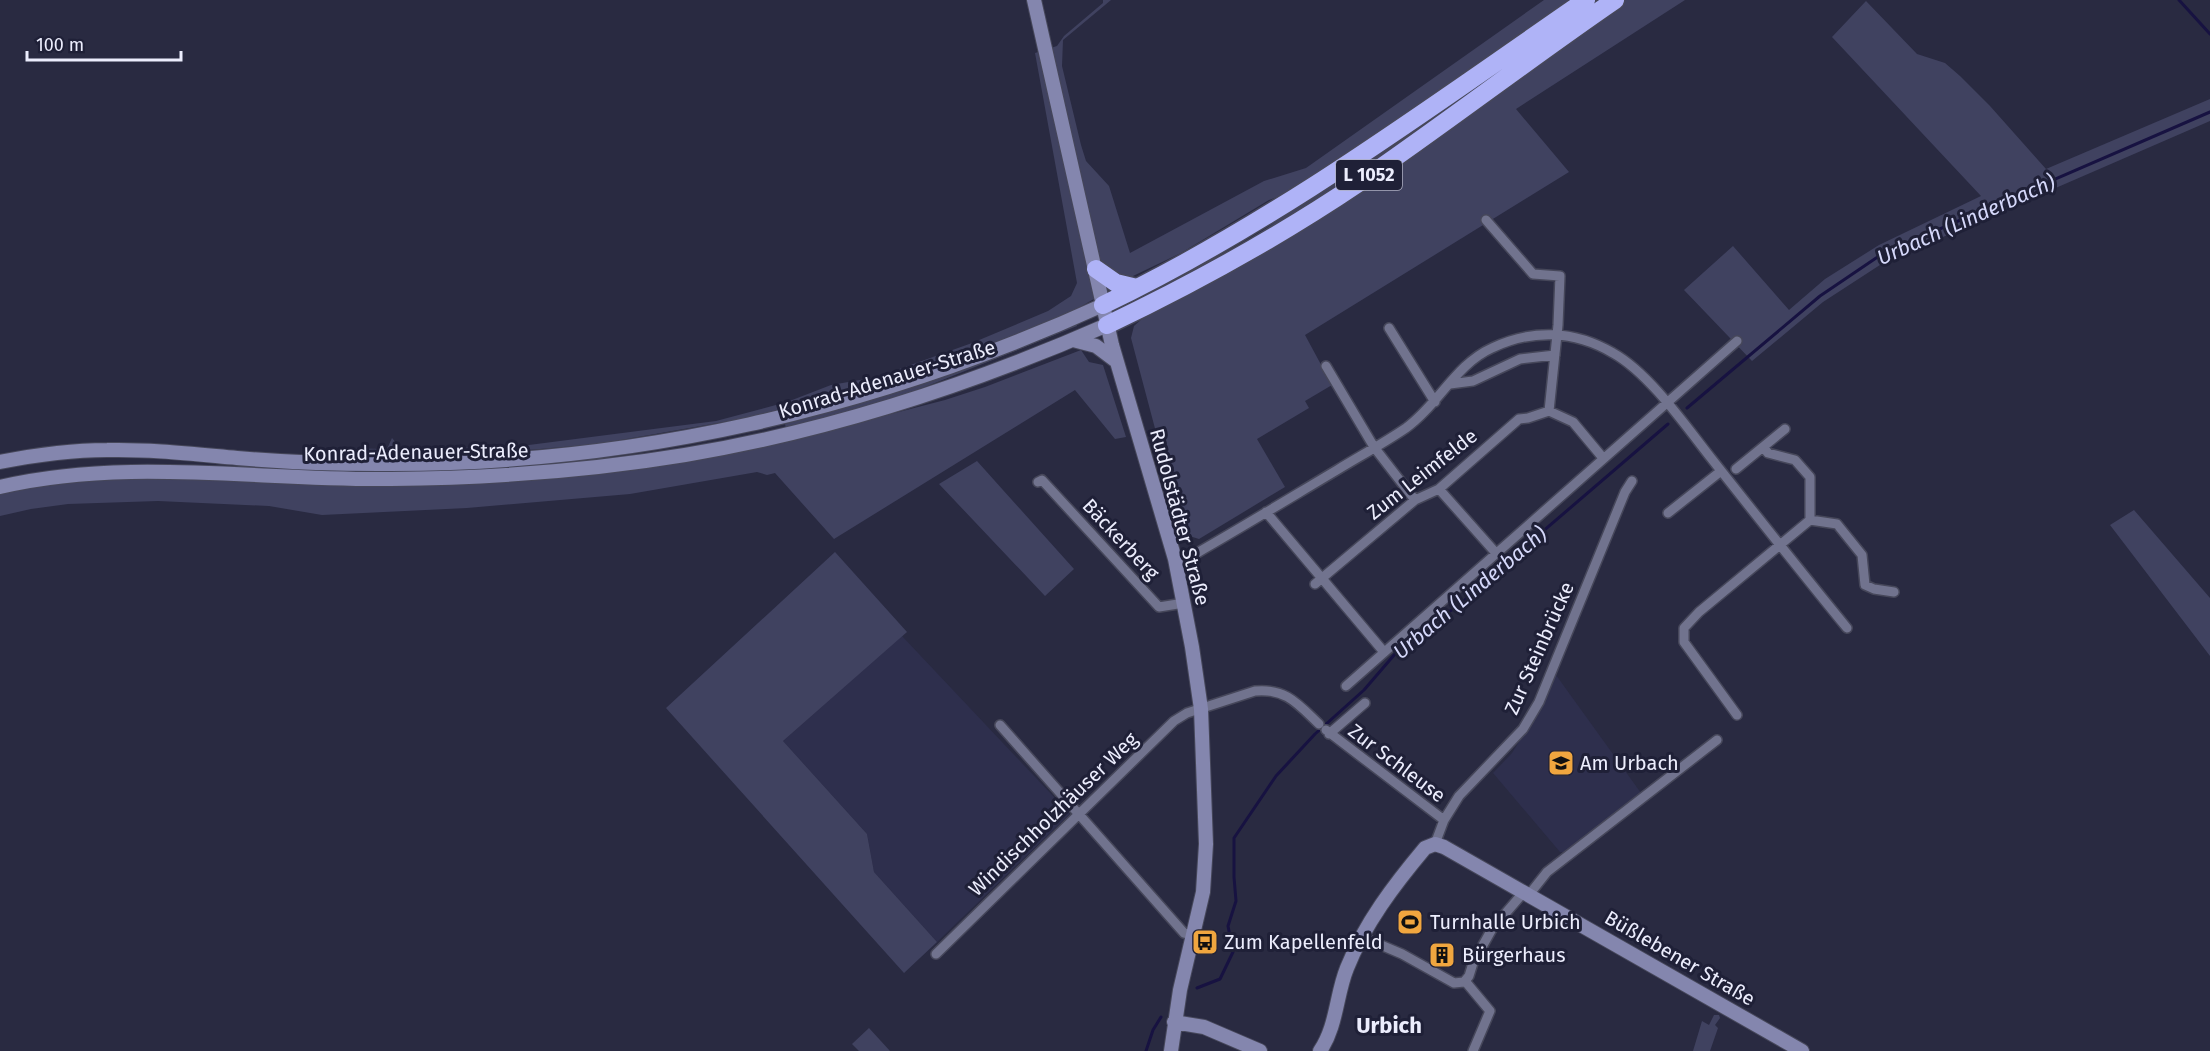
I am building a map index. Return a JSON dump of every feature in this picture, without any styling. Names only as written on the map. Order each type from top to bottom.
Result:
[{"type":"highway","name":"Konrad-Adenauer-Straße","points":[[1103,305],[1237,234],[1343,169],[1586,0]]},
{"type":"highway","name":"Konrad-Adenauer-Straße","points":[[1107,325],[1270,239],[1358,183],[1615,0]]},
{"type":"highway","points":[[1096,269],[1116,283],[1137,288]]},
{"type":"main road","name":"Rudolstädter Straße","points":[[1034,0],[1107,325],[1174,560],[1184,603],[1201,709],[1206,844],[1203,892],[1174,1022],[1171,1051]]},
{"type":"main road","name":"Konrad-Adenauer-Straße","points":[[0,462],[54,453],[104,450],[152,450],[304,462],[379,464],[511,460],[605,450],[707,433],[855,399],[1003,347],[1103,305]]},
{"type":"main road","name":"Konrad-Adenauer-Straße","points":[[0,487],[52,477],[139,472],[388,479],[488,477],[576,470],[686,455],[771,438],[862,415],[1004,368],[1107,325]]},
{"type":"main road","points":[[1073,340],[1096,346],[1116,361]]},
{"type":"main road","points":[[1320,1051],[1334,1021],[1344,976],[1375,913],[1425,848],[1435,844]]},
{"type":"main road","name":"Büßlebener Straße","points":[[1435,844],[1638,956],[1802,1051]]},
{"type":"main road","points":[[1174,1022],[1204,1027],[1260,1051]]},
{"type":"street","points":[[1486,220],[1533,274],[1560,276],[1549,411],[1573,422],[1603,458]]},
{"type":"street","points":[[1389,328],[1435,402]]},
{"type":"street","points":[[1174,560],[1197,553],[1405,429],[1435,402],[1468,364],[1490,349],[1513,340],[1536,335],[1557,334],[1574,336],[1592,342],[1615,354],[1637,371],[1666,403],[1847,628]]},
{"type":"street","points":[[1346,686],[1737,341]]},
{"type":"street","points":[[1450,384],[1473,381],[1520,359],[1555,355]]},
{"type":"street","points":[[1326,366],[1374,447],[1414,500]]},
{"type":"street","name":"Zum Leimfelde","points":[[1318,581],[1414,500],[1439,489],[1519,419],[1549,411]]},
{"type":"street","points":[[1736,469],[1785,429]]},
{"type":"street","points":[[1763,447],[1768,453],[1796,460],[1810,477],[1810,520]]},
{"type":"street","points":[[1668,513],[1721,471]]},
{"type":"street","name":"Bäckerberg","points":[[1038,482],[1041,480],[1159,607],[1184,603]]},
{"type":"street","name":"Zur Steinbrücke","points":[[1435,844],[1444,820],[1459,796],[1523,729],[1539,702],[1625,492],[1632,481]]},
{"type":"street","points":[[1439,489],[1496,552]]},
{"type":"street","points":[[1266,512],[1318,581],[1384,652]]},
{"type":"street","points":[[1737,715],[1684,642],[1684,628],[1699,612],[1810,520],[1837,524],[1862,555],[1864,585],[1894,592]]},
{"type":"street","name":"Windischholzhäuser Weg","points":[[936,954],[1174,721],[1187,713],[1255,691],[1268,690],[1292,699],[1325,729]]},
{"type":"street","points":[[1325,729],[1365,703]]},
{"type":"street","points":[[1000,725],[1184,933],[1194,935]]},
{"type":"street","name":"Zur Schleuse","points":[[1325,729],[1444,820]]},
{"type":"street","points":[[1465,981],[1492,929],[1547,872],[1717,740]]},
{"type":"street","points":[[1362,937],[1402,954],[1454,983],[1465,981]]},
{"type":"street","points":[[1465,981],[1490,1011],[1473,1051]]},
{"type":"shaded area","points":[[1103,0],[1111,0],[1063,40],[1062,66],[1086,161],[1109,186],[1130,253],[1264,181],[1306,168],[1544,0],[1572,0],[1293,191],[1269,200],[1181,253],[1133,276],[1070,313],[956,358],[866,388],[758,416],[598,444],[458,456],[326,455],[327,448],[387,449],[392,438],[402,450],[521,446],[716,421],[787,402],[831,385],[877,377],[972,343],[1048,311],[1071,296],[1077,283],[1035,53],[1057,46],[1064,36],[1103,3]]},
{"type":"shaded area","points":[[1625,0],[1685,0],[1516,109],[1569,172],[1305,335],[1332,385],[1305,401],[1309,408],[1257,439],[1285,487],[1199,539],[1183,534],[1131,338],[1134,326],[1143,318],[1142,314],[1535,63]]},
{"type":"shaded area","points":[[1866,1],[1917,54],[1945,63],[1960,76],[2046,169],[2210,99],[2210,121],[1883,263],[1823,302],[1752,361],[1684,290],[1733,246],[1789,310],[1825,279],[1879,245],[1981,196],[1832,37]]},
{"type":"shaded area","points":[[1581,12],[1434,121],[1274,229],[1137,304],[1136,300],[1218,258],[1258,234]]},
{"type":"shaded area","points":[[1076,322],[1077,326],[905,395],[786,428],[785,424],[880,397],[936,378]]},
{"type":"shaded area","points":[[1081,350],[1089,362],[1103,365],[1126,437],[1115,439],[1075,390],[834,539],[775,473],[767,475],[757,472],[630,494],[467,508],[322,515],[269,506],[158,501],[68,504],[0,516],[0,493],[33,486],[145,478],[419,485],[810,435],[945,400]]},
{"type":"shaded area","points":[[977,461],[1074,569],[1045,596],[939,484]]},
{"type":"shaded area","points":[[2134,510],[2210,598],[2210,656],[2110,525]]},
{"type":"shaded area","points":[[835,552],[907,632],[783,741],[867,834],[874,872],[937,942],[904,973],[666,708]]},
{"type":"shaded area","points":[[902,636],[1070,814],[937,942],[874,872],[867,834],[783,741]]},
{"type":"shaded area","name":"Am Urbach","points":[[1556,675],[1641,793],[1567,852],[1560,852],[1493,773],[1512,753],[1547,697]]},
{"type":"shaded area","points":[[1714,1015],[1719,1015],[1720,1018],[1715,1025],[1718,1028],[1710,1051],[1693,1051],[1702,1021],[1709,1025]]},
{"type":"shaded area","points":[[869,1028],[890,1051],[859,1051],[852,1044]]},
{"type":"waterway","points":[[2179,0],[2210,34]]},
{"type":"waterway","name":"Urbach (Linderbach)","points":[[1687,408],[1820,296],[1882,254],[2210,112]]},
{"type":"waterway","name":"Urbach (Linderbach)","points":[[1197,988],[1220,979],[1233,952],[1228,926],[1236,901],[1234,838],[1276,776],[1315,734],[1364,690],[1401,647],[1420,640],[1438,617],[1460,606],[1471,593],[1668,424]]},
{"type":"waterway","name":"Urbach (Linderbach)","points":[[1146,1051],[1153,1030],[1161,1017]]},
{"type":"place","name":"Am Urbach","points":[[1561,763]]},
{"type":"place","name":"Turnhalle Urbich","points":[[1410,922]]},
{"type":"place","name":"Zum Kapellenfeld","points":[[1205,942]]},
{"type":"place","name":"Bürgerhaus","points":[[1442,955]]},
{"type":"district","name":"Urbich","points":[[1389,1025]]}]
